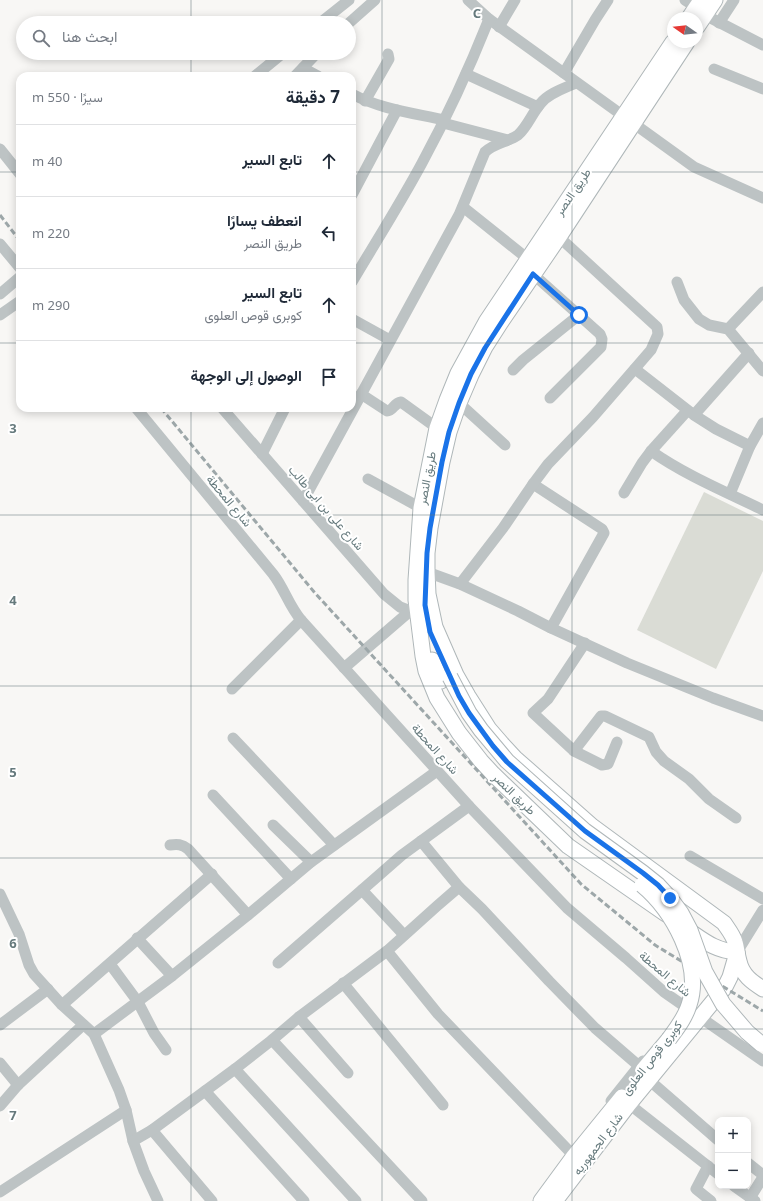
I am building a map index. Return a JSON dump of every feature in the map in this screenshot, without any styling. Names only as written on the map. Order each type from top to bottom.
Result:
[{"type":"street","points":[[329,16],[349,0]]},
{"type":"street","points":[[356,17],[375,0]]},
{"type":"street","points":[[468,0],[499,27],[694,167],[763,198]]},
{"type":"street","points":[[499,27],[516,0]]},
{"type":"street","points":[[564,73],[608,0]]},
{"type":"street","points":[[695,11],[715,0]]},
{"type":"street","points":[[719,23],[734,0]]},
{"type":"street","points":[[695,11],[763,45]]},
{"type":"street","points":[[356,275],[421,164],[444,121],[489,19]]},
{"type":"street","name":"طريق النصر","points":[[670,48],[559,237],[485,348],[471,374],[449,432],[436,491],[427,553],[428,594],[435,627],[456,675],[489,729],[515,758],[592,826],[724,923],[735,942],[739,962],[743,972],[749,980],[763,989]]},
{"type":"street","name":"طريق النصر","points":[[683,48],[528,259],[486,322],[458,373],[446,400],[437,428],[420,508],[416,600],[414,613],[421,636],[426,671],[437,698],[459,733],[493,774],[568,846],[709,944],[722,950],[737,952]]},
{"type":"street","points":[[365,101],[389,60],[388,54]]},
{"type":"street","points":[[260,72],[274,60]]},
{"type":"street","points":[[299,72],[310,60]]},
{"type":"street","points":[[714,69],[763,89]]},
{"type":"street","points":[[466,74],[538,106]]},
{"type":"street","points":[[356,403],[462,207],[485,152],[489,148],[516,136],[522,131],[538,106],[546,98],[576,83]]},
{"type":"street","points":[[356,96],[365,101],[444,121],[508,140]]},
{"type":"street","points":[[356,187],[397,110]]},
{"type":"street","points":[[0,150],[16,169]]},
{"type":"street","points":[[462,207],[528,259]]},
{"type":"street","points":[[460,584],[503,528],[548,464],[593,417],[635,369],[651,350],[658,334],[657,327],[559,237]]},
{"type":"street","points":[[0,244],[16,263]]},
{"type":"street","points":[[533,274],[600,334],[602,338],[601,347],[550,398]]},
{"type":"street","points":[[0,294],[16,280]]},
{"type":"street","points":[[677,282],[684,300],[699,319],[709,325],[728,329],[763,371]]},
{"type":"street","points":[[728,329],[763,292]]},
{"type":"street","points":[[0,315],[16,304]]},
{"type":"street","points":[[513,370],[523,360],[579,315]]},
{"type":"street","points":[[356,321],[390,340]]},
{"type":"street","points":[[624,493],[642,463],[652,451],[749,353]]},
{"type":"street","points":[[635,369],[690,413],[716,429],[750,446]]},
{"type":"street","points":[[361,394],[387,411],[390,410],[397,402],[403,403],[437,428]]},
{"type":"street","points":[[459,403],[505,446]]},
{"type":"street","name":"شارع المحطة","points":[[139,412],[273,574],[284,590],[291,606],[300,620],[437,772],[567,908],[664,992],[763,1061]]},
{"type":"street","name":"شارع على بن ابى طالب","points":[[230,412],[262,454],[391,602],[414,613]]},
{"type":"street","points":[[262,454],[283,412]]},
{"type":"street","points":[[303,501],[351,412]]},
{"type":"street","points":[[730,494],[750,446],[763,423]]},
{"type":"street","points":[[652,451],[662,458],[763,510]]},
{"type":"street","points":[[368,479],[420,508]]},
{"type":"street","points":[[533,484],[602,529],[604,533],[551,628]]},
{"type":"street","points":[[427,572],[460,584],[551,628],[627,662],[713,698],[763,716]]},
{"type":"street","name":"كوبرى قوص العلوى","points":[[427,572],[425,605],[428,625],[446,679],[450,700],[473,736],[501,769],[579,838],[651,892],[675,924],[684,942],[690,962],[692,983],[690,1003],[682,1022],[574,1156],[541,1201]]},
{"type":"street","points":[[344,668],[414,613]]},
{"type":"street","points":[[232,689],[300,620]]},
{"type":"street","name":"كوبرى قوص العلوى","points":[[421,636],[446,679],[459,696],[477,725],[507,762],[585,831],[643,873],[658,885],[670,898],[681,913],[690,930],[705,972],[723,1004],[747,1032],[762,1041]]},
{"type":"street","points":[[585,643],[548,699],[533,713],[574,751],[602,765],[608,764],[617,742]]},
{"type":"street","points":[[574,751],[598,718],[600,716],[605,716],[649,737],[656,752],[664,761],[689,779],[709,799],[736,818]]},
{"type":"street","points":[[233,738],[334,845]]},
{"type":"street","points":[[94,1034],[172,976],[334,845],[437,772]]},
{"type":"street","points":[[213,795],[291,879]]},
{"type":"street","points":[[278,963],[402,855],[469,806]]},
{"type":"street","points":[[273,825],[312,862]]},
{"type":"street","points":[[421,841],[459,887],[482,909],[595,1028],[639,1066]]},
{"type":"street","points":[[170,845],[177,844],[184,846],[212,874],[248,916]]},
{"type":"street","points":[[690,856],[763,899]]},
{"type":"street","points":[[62,1005],[212,874]]},
{"type":"street","points":[[133,1141],[152,1130],[206,1091],[299,1017],[388,951],[459,887]]},
{"type":"street","points":[[362,890],[404,935]]},
{"type":"street","points":[[0,894],[19,934],[29,965],[34,974],[62,1005],[94,1034],[126,1110],[133,1141],[144,1171],[158,1201]]},
{"type":"street","points":[[737,952],[763,910]]},
{"type":"street","points":[[137,938],[172,976]]},
{"type":"street","points":[[388,951],[438,1014],[571,1152]]},
{"type":"street","name":"شارع الجمهوريه","points":[[555,1201],[629,1104],[724,987],[730,976],[737,952]]},
{"type":"street","points":[[110,964],[138,1002],[154,1033],[166,1050]]},
{"type":"street","points":[[344,983],[443,1105]]},
{"type":"street","points":[[0,1025],[48,989]]},
{"type":"street","points":[[712,1003],[762,1041]]},
{"type":"street","points":[[536,1201],[571,1152],[685,1008]]},
{"type":"street","points":[[299,1017],[348,1073]]},
{"type":"street","points":[[0,1106],[18,1085],[84,1025]]},
{"type":"street","points":[[272,1040],[422,1201]]},
{"type":"street","points":[[0,1063],[18,1085]]},
{"type":"street","points":[[235,1069],[356,1201]]},
{"type":"street","points":[[649,1080],[715,1137]]},
{"type":"street","points":[[206,1091],[304,1201]]},
{"type":"street","points":[[629,1104],[715,1172]]},
{"type":"street","points":[[0,1192],[126,1110]]},
{"type":"street","points":[[152,1130],[212,1201]]},
{"type":"street","points":[[708,1166],[696,1189],[711,1201]]},
{"type":"street","points":[[738,1189],[752,1199],[763,1176],[751,1166]]},
{"type":"shaded area","points":[[704,492],[763,521],[763,571],[716,669],[637,630]]},
{"type":"railway","points":[[0,215],[16,236]]},
{"type":"railway","points":[[164,412],[315,593],[581,884],[655,945],[763,1011]]},
{"type":"route","points":[[579,315],[533,274],[485,348],[471,374],[449,432],[430,528],[425,591],[427,618],[430,632],[459,696],[480,730],[493,746],[507,762],[585,831],[643,873],[658,885],[670,898]]}]
